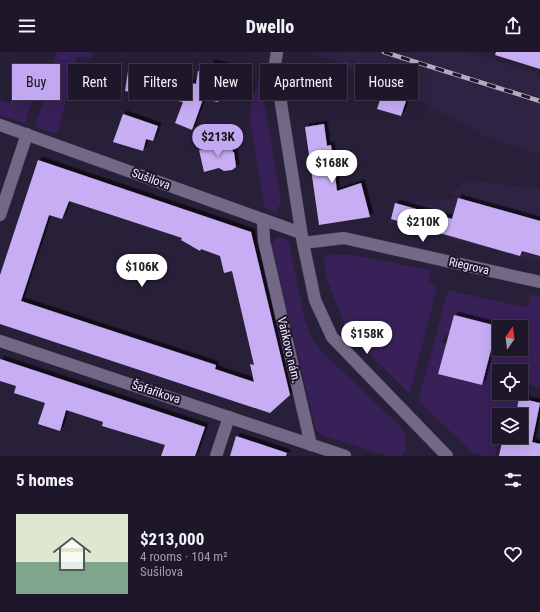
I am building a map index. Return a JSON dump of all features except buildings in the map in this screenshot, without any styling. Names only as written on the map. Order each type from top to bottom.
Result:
[{"type":"street","points":[[277,52],[275,64],[302,238],[316,300],[332,336],[447,456]]},
{"type":"street","name":"Sušilova","points":[[0,125],[263,220],[302,238]]},
{"type":"street","points":[[0,215],[27,134]]},
{"type":"street","name":"Vaňkovo nám.","points":[[263,220],[264,241],[311,445]]},
{"type":"street","name":"Riegrova","points":[[302,238],[344,238],[540,282]]},
{"type":"street","name":"Šafaříkova","points":[[0,341],[311,445]]},
{"type":"street","points":[[216,456],[229,417]]},
{"type":"street","points":[[311,445],[345,456]]},
{"type":"shaded area","points":[[57,52],[93,52],[91,58],[77,57],[75,64],[68,64],[68,92],[57,134],[35,127],[43,100],[60,100],[60,64],[53,64]]},
{"type":"shaded area","points":[[314,52],[469,52],[540,75],[540,155],[490,139],[418,100],[418,64],[355,64],[355,71],[347,67],[347,64],[341,64]]},
{"type":"shaded area","points":[[260,79],[260,100],[264,100],[281,202],[276,212],[265,208],[250,121],[252,99]]},
{"type":"shaded area","points":[[12,97],[12,100],[33,100],[25,123],[0,115],[0,100],[10,103]]},
{"type":"shaded area","points":[[466,180],[540,189],[540,262],[389,223],[395,203],[457,198],[452,193]]},
{"type":"shaded area","points":[[277,237],[284,238],[289,242],[305,321],[311,338],[322,352],[402,428],[406,439],[406,449],[402,456],[386,456],[322,435],[316,430],[272,247],[274,240]]},
{"type":"shaded area","points":[[331,255],[351,255],[431,270],[428,282],[437,287],[410,394],[348,334],[326,277],[323,258]]},
{"type":"shaded area","points":[[448,290],[527,308],[531,294],[540,297],[540,388],[528,384],[528,364],[492,364],[492,400],[518,400],[517,408],[492,408],[492,444],[498,444],[495,456],[485,456],[473,453],[418,401]],"holes":[[[454,315],[492,325],[492,320],[528,320],[528,356],[492,356],[492,346],[482,385],[438,374],[446,344],[442,343],[445,334],[449,335]]]},
{"type":"railway","points":[[384,52],[540,101]]}]
